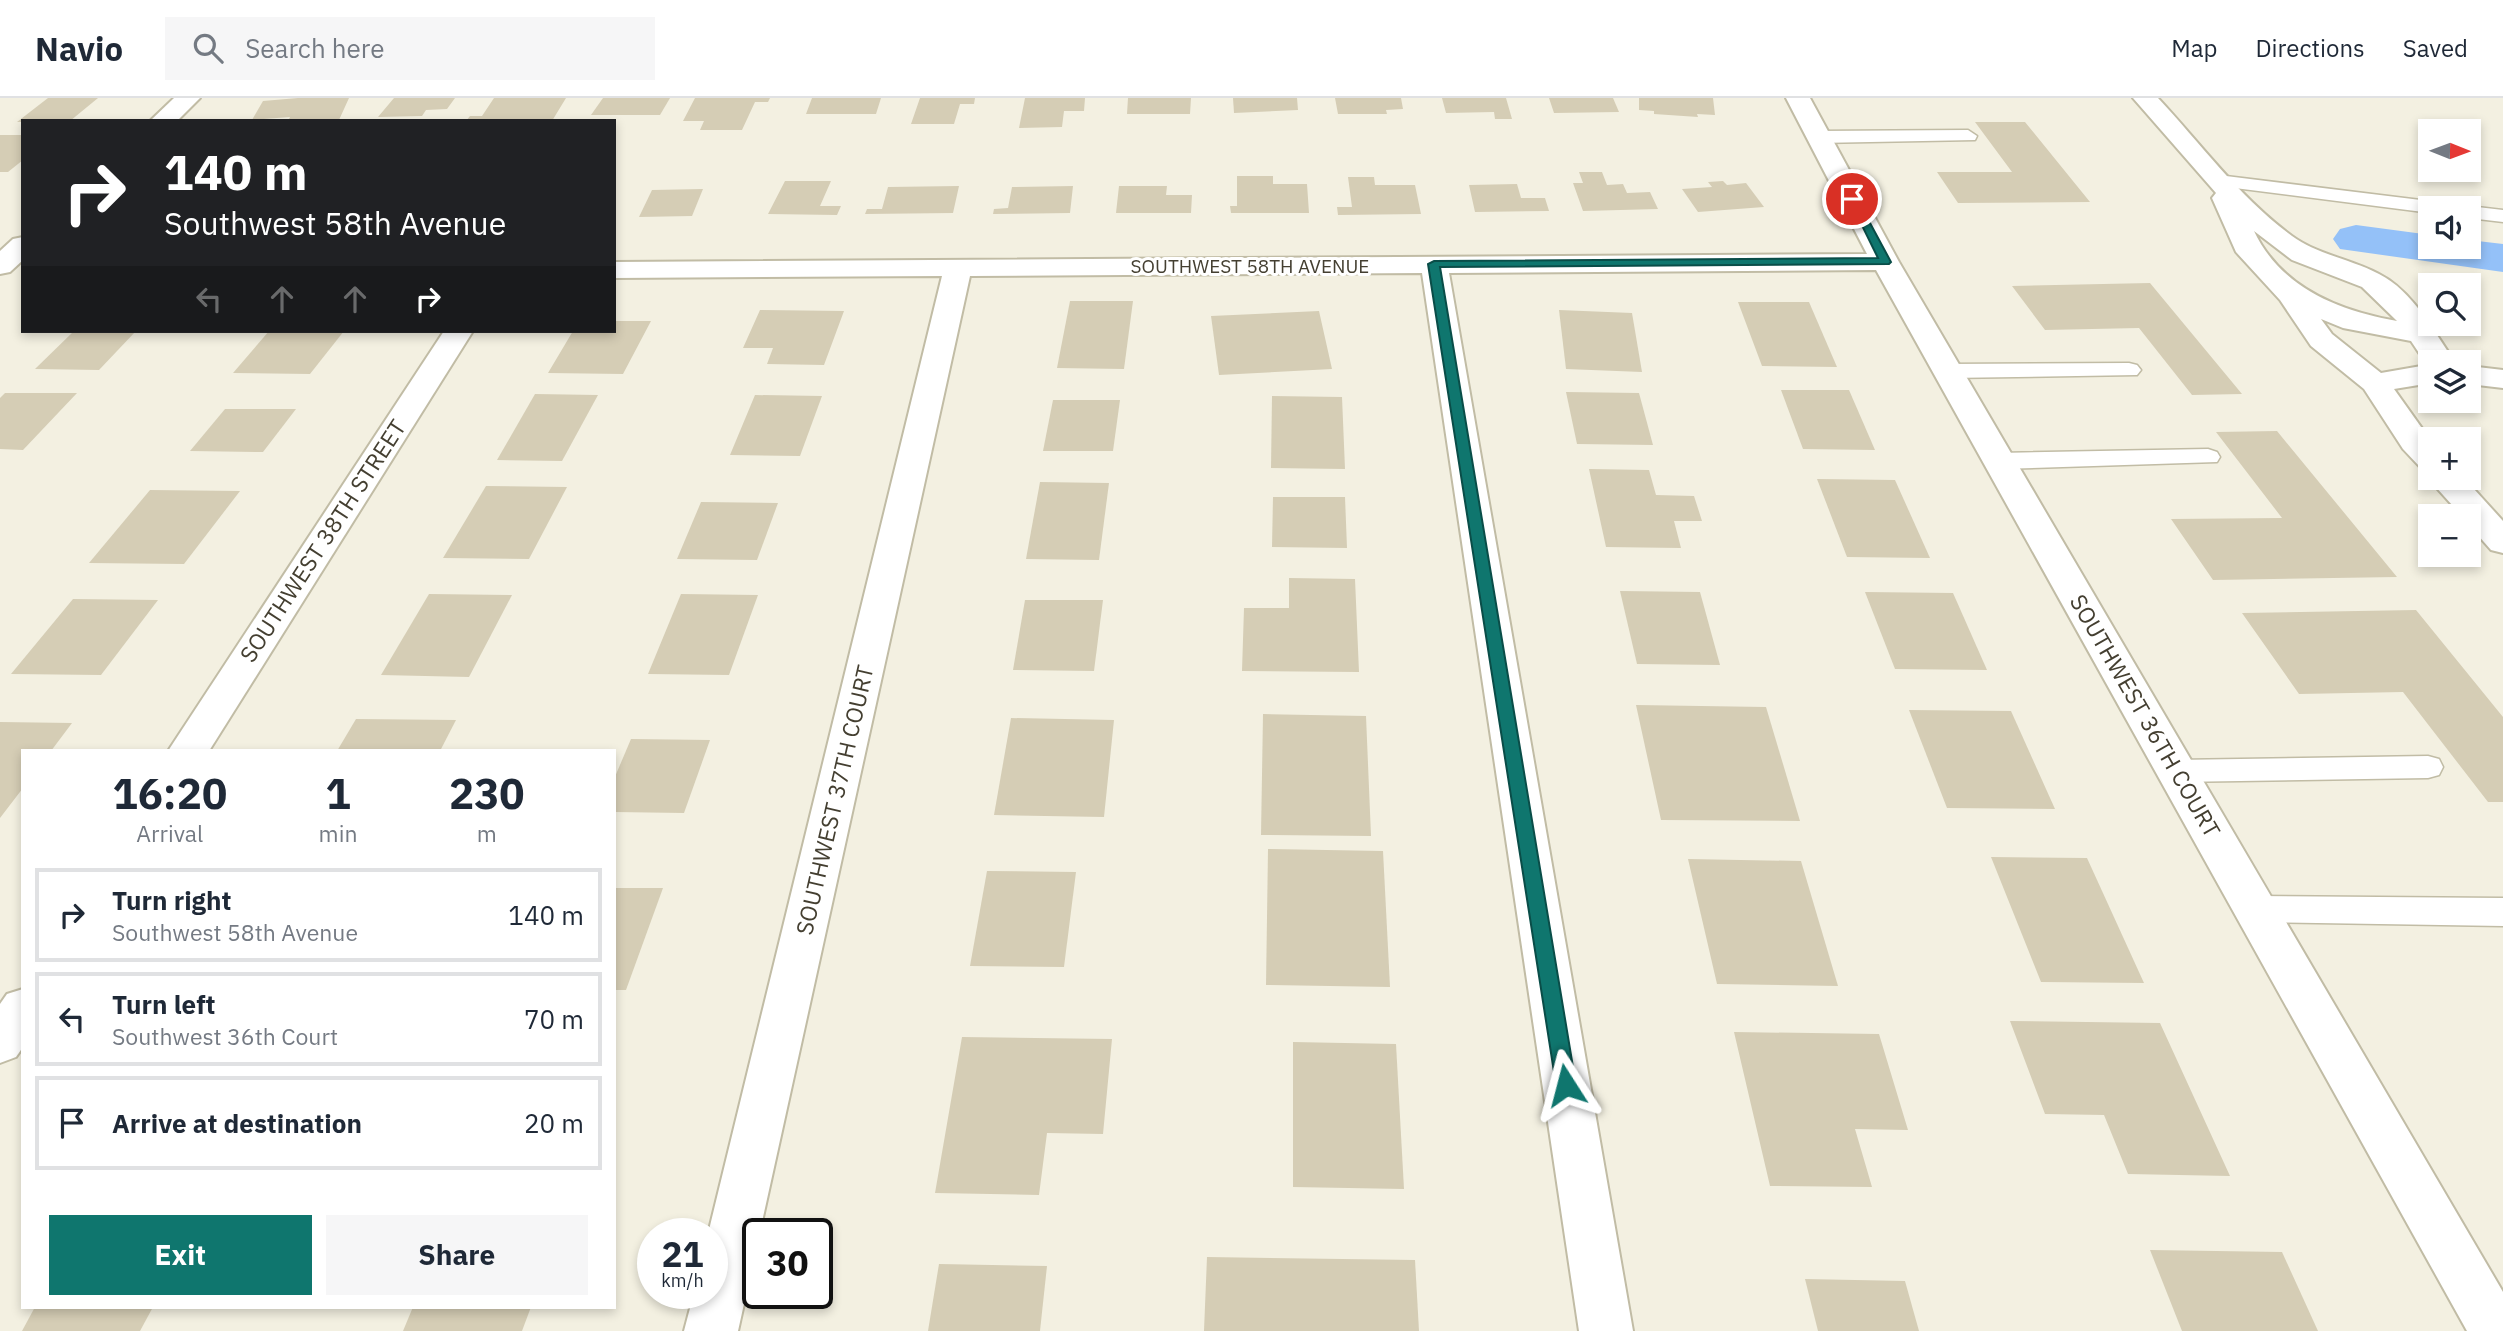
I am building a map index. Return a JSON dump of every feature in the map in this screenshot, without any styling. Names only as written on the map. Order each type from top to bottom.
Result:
[{"type":"street","points":[[164,119],[188,98]]},
{"type":"street","name":"SOUTHWEST 36TH COURT","points":[[1798,98],[1885,262],[2496,1331]]},
{"type":"street","points":[[2145,98],[2218,181],[2295,251],[2375,283],[2389,294],[2418,333]]},
{"type":"street","points":[[2218,181],[2250,251],[2291,295],[2321,340],[2375,383],[2418,446]]},
{"type":"street","points":[[0,266],[21,247]]},
{"type":"street","name":"SOUTHWEST 58TH AVENUE","points":[[616,270],[1885,262]]},
{"type":"street","points":[[1434,264],[1606,1331]]},
{"type":"street","points":[[0,266],[21,267]]},
{"type":"street","name":"SOUTHWEST 37TH COURT","points":[[711,1331],[958,268]]},
{"type":"street","points":[[2291,295],[2353,322],[2418,334]]},
{"type":"street","name":"SOUTHWEST 38TH STREET","points":[[189,749],[457,333]]},
{"type":"street","points":[[2375,383],[2418,376]]},
{"type":"street","points":[[2481,376],[2503,379]]},
{"type":"street","points":[[2457,490],[2503,541]]},
{"type":"street","points":[[0,1043],[21,1011]]},
{"type":"lane","points":[[1818,137],[1968,136]]},
{"type":"lane","points":[[2218,181],[2418,206]]},
{"type":"lane","points":[[2481,213],[2503,216]]},
{"type":"lane","points":[[1948,371],[2129,370]]},
{"type":"lane","points":[[2000,461],[2208,457]]},
{"type":"lane","points":[[2176,771],[2428,767]]},
{"type":"lane","points":[[2255,909],[2503,912]]},
{"type":"building","points":[[48,98],[98,98],[72,119],[21,119],[21,122],[17,122]]},
{"type":"building","points":[[349,98],[339,119],[253,119],[263,101]]},
{"type":"building","points":[[394,98],[455,98],[447,109],[426,110],[422,116],[378,117]]},
{"type":"building","points":[[494,98],[566,98],[553,119],[468,119],[470,116],[482,116]]},
{"type":"building","points":[[603,98],[670,98],[660,115],[591,115]]},
{"type":"building","points":[[695,98],[770,98],[768,102],[755,102],[742,130],[700,130],[704,121],[683,121]]},
{"type":"building","points":[[812,98],[881,98],[876,114],[806,114]]},
{"type":"building","points":[[920,98],[975,98],[974,104],[960,104],[954,124],[911,124]]},
{"type":"building","points":[[1025,98],[1085,98],[1084,111],[1064,111],[1062,127],[1019,128]]},
{"type":"building","points":[[1128,98],[1191,98],[1190,114],[1127,114]]},
{"type":"building","points":[[1233,98],[1297,98],[1298,110],[1234,113]]},
{"type":"building","points":[[1335,98],[1401,98],[1403,109],[1386,110],[1387,114],[1338,114]]},
{"type":"building","points":[[1442,98],[1506,98],[1512,119],[1495,119],[1494,112],[1446,113]]},
{"type":"building","points":[[1549,98],[1613,98],[1619,112],[1554,113]]},
{"type":"building","points":[[1639,98],[1713,98],[1715,115],[1697,114],[1698,117],[1654,114],[1654,111],[1639,110]]},
{"type":"building","points":[[1975,122],[2025,122],[2090,202],[1958,203],[1937,172],[2012,172]]},
{"type":"building","points":[[0,135],[21,135],[21,162],[8,172],[0,172]]},
{"type":"building","points":[[1579,172],[1602,172],[1607,185],[1623,184],[1627,193],[1650,192],[1658,209],[1583,211],[1573,183],[1583,183]]},
{"type":"building","points":[[1237,176],[1273,176],[1273,184],[1307,184],[1309,213],[1231,213],[1230,206],[1237,206]]},
{"type":"building","points":[[1348,177],[1374,177],[1375,185],[1415,185],[1421,214],[1338,215],[1337,207],[1352,207]]},
{"type":"building","points":[[785,181],[831,181],[820,206],[841,206],[837,215],[768,214]]},
{"type":"building","points":[[1723,181],[1727,185],[1746,183],[1764,207],[1698,212],[1682,189],[1712,187],[1708,182]]},
{"type":"building","points":[[1517,184],[1521,198],[1545,198],[1549,211],[1475,212],[1469,185]]},
{"type":"building","points":[[959,186],[953,213],[865,214],[867,209],[882,209],[888,187]]},
{"type":"building","points":[[1073,186],[1070,213],[993,214],[994,209],[1008,208],[1012,187]]},
{"type":"building","points":[[1119,186],[1167,186],[1166,195],[1192,195],[1191,213],[1116,213]]},
{"type":"building","points":[[703,189],[692,216],[639,217],[652,190]]},
{"type":"building","points":[[2150,283],[2242,394],[2192,395],[2139,328],[2045,330],[2012,286]]},
{"type":"building","points":[[1070,301],[1133,301],[1124,369],[1057,368]]},
{"type":"building","points":[[1738,302],[1809,302],[1837,367],[1762,366]]},
{"type":"building","points":[[760,310],[844,311],[824,365],[767,364],[773,348],[743,348]]},
{"type":"building","points":[[1559,310],[1632,313],[1642,372],[1566,369]]},
{"type":"building","points":[[1319,311],[1332,369],[1219,375],[1211,316]]},
{"type":"building","points":[[616,321],[651,321],[623,374],[548,373],[572,333],[616,333]]},
{"type":"building","points":[[72,333],[134,333],[99,370],[35,369]]},
{"type":"building","points":[[267,333],[342,333],[310,374],[233,373]]},
{"type":"building","points":[[1781,390],[1849,390],[1875,450],[1803,449]]},
{"type":"building","points":[[1566,392],[1639,393],[1653,445],[1577,444]]},
{"type":"building","points":[[5,393],[77,393],[23,450],[0,449],[0,398]]},
{"type":"building","points":[[535,394],[598,395],[562,461],[497,460]]},
{"type":"building","points":[[755,395],[822,396],[800,456],[730,455]]},
{"type":"building","points":[[1272,396],[1342,397],[1345,469],[1271,468]]},
{"type":"building","points":[[1053,400],[1120,400],[1113,451],[1043,451]]},
{"type":"building","points":[[225,409],[296,409],[263,452],[190,451]]},
{"type":"building","points":[[2277,431],[2397,577],[2213,580],[2171,519],[2282,518],[2216,432]]},
{"type":"building","points":[[1589,469],[1649,470],[1656,495],[1694,496],[1702,521],[1674,521],[1681,548],[1606,547]]},
{"type":"building","points":[[1817,479],[1895,480],[1930,558],[1847,557]]},
{"type":"building","points":[[1040,482],[1109,483],[1099,560],[1026,559]]},
{"type":"building","points":[[486,486],[567,487],[529,559],[443,558]]},
{"type":"building","points":[[150,490],[240,491],[184,564],[89,563]]},
{"type":"building","points":[[1273,497],[1345,497],[1347,548],[1272,547]]},
{"type":"building","points":[[701,502],[778,503],[757,560],[677,559]]},
{"type":"building","points":[[1289,578],[1355,579],[1359,672],[1242,671],[1244,608],[1289,608]]},
{"type":"building","points":[[1620,591],[1700,592],[1720,665],[1637,664]]},
{"type":"building","points":[[1865,592],[1953,593],[1987,670],[1895,669]]},
{"type":"building","points":[[429,594],[512,595],[469,677],[381,675]]},
{"type":"building","points":[[681,594],[758,595],[729,675],[648,674]]},
{"type":"building","points":[[73,599],[158,600],[101,675],[11,674]]},
{"type":"building","points":[[1025,600],[1103,600],[1094,671],[1013,670]]},
{"type":"building","points":[[2416,610],[2503,717],[2503,802],[2488,802],[2403,692],[2299,694],[2242,613]]},
{"type":"building","points":[[1636,705],[1766,707],[1800,821],[1661,820]]},
{"type":"building","points":[[1909,710],[2011,711],[2055,809],[1947,808]]},
{"type":"building","points":[[1263,714],[1366,716],[1371,836],[1261,835]]},
{"type":"building","points":[[1011,718],[1114,720],[1104,817],[994,815]]},
{"type":"building","points":[[356,719],[456,720],[441,749],[338,749]]},
{"type":"building","points":[[0,722],[72,723],[52,749],[21,749],[21,791],[0,818]]},
{"type":"building","points":[[631,739],[710,740],[684,813],[616,812],[616,774]]},
{"type":"building","points":[[1268,849],[1383,851],[1390,987],[1266,985]]},
{"type":"building","points":[[1991,857],[2087,858],[2144,983],[2041,982]]},
{"type":"building","points":[[1688,859],[1801,861],[1838,986],[1717,984]]},
{"type":"building","points":[[987,871],[1076,872],[1064,967],[970,966]]},
{"type":"building","points":[[616,888],[663,888],[626,990],[616,990]]},
{"type":"building","points":[[2010,1021],[2160,1023],[2230,1176],[2128,1174],[2104,1115],[2045,1114]]},
{"type":"building","points":[[1734,1032],[1879,1034],[1908,1130],[1855,1129],[1872,1187],[1770,1186]]},
{"type":"building","points":[[962,1037],[1112,1039],[1103,1134],[1047,1133],[1039,1195],[935,1193]]},
{"type":"building","points":[[1293,1042],[1396,1044],[1404,1189],[1293,1187]]},
{"type":"building","points":[[2150,1250],[2282,1252],[2318,1331],[2182,1331]]},
{"type":"building","points":[[1207,1257],[1415,1260],[1419,1331],[1204,1331]]},
{"type":"building","points":[[939,1264],[1047,1266],[1040,1331],[928,1331]]},
{"type":"building","points":[[1805,1279],[1905,1281],[1919,1331],[1818,1331]]},
{"type":"building","points":[[34,1309],[152,1309],[140,1331],[22,1331]]},
{"type":"building","points":[[412,1309],[530,1309],[522,1331],[403,1331]]},
{"type":"waterway","points":[[2356,239],[2503,258]]},
{"type":"route","points":[[1566,1085],[1434,264],[1885,262],[1852,199]]}]
